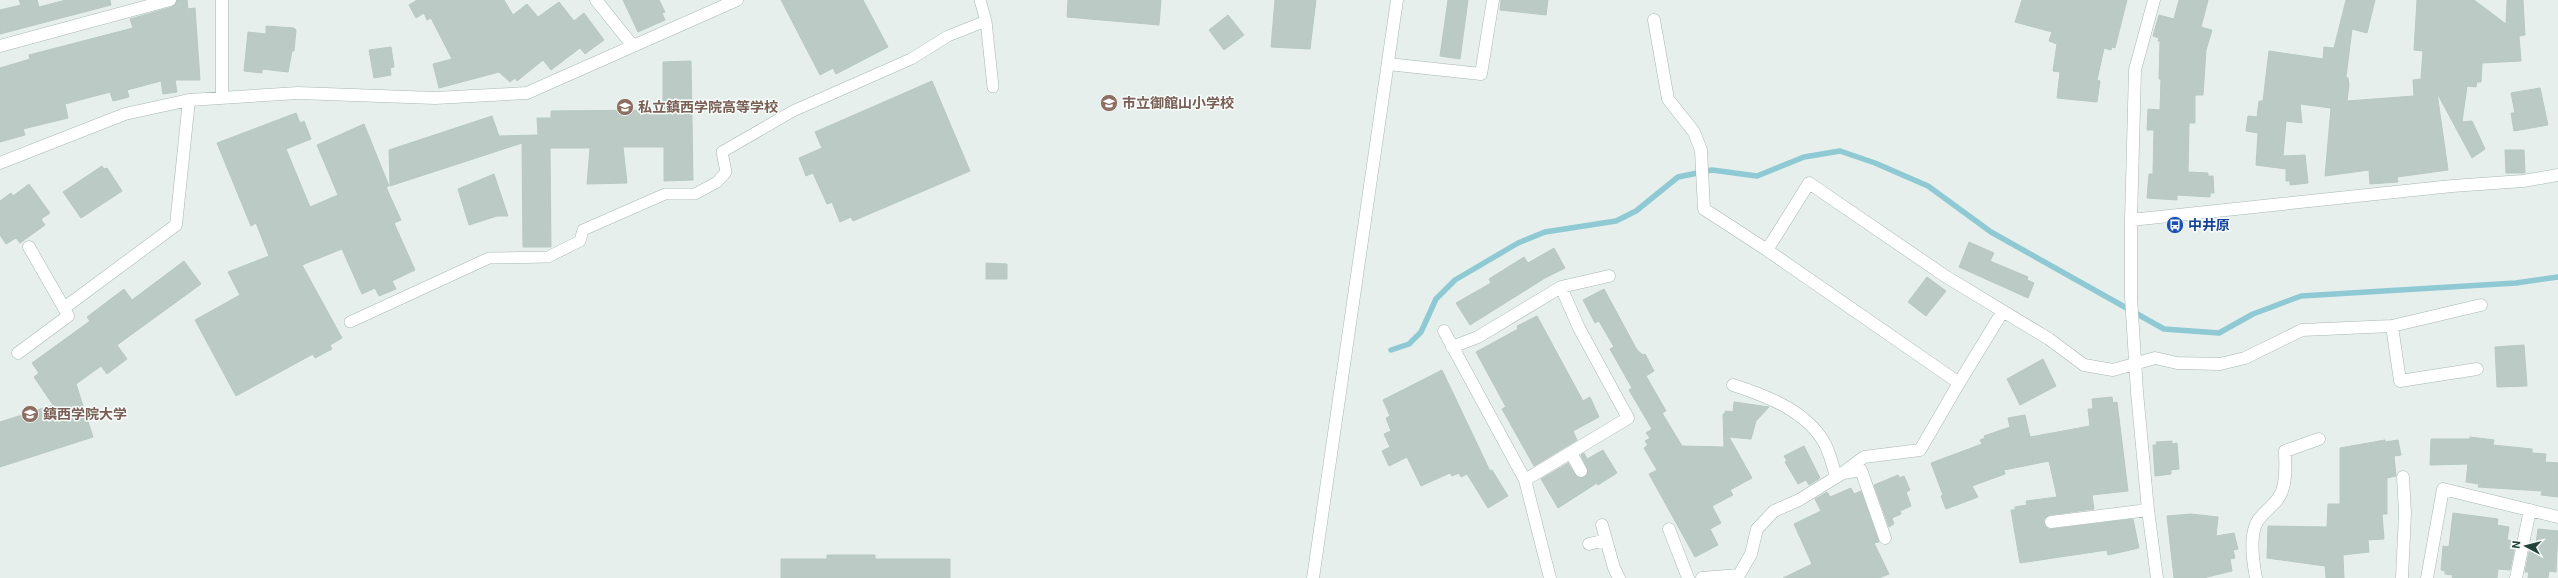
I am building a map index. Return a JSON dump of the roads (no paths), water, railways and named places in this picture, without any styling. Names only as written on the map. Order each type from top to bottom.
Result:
[{"type":"street","points":[[0,46],[170,0]]},
{"type":"street","points":[[222,0],[222,96]]},
{"type":"street","points":[[596,0],[633,46]]},
{"type":"street","points":[[0,163],[125,114],[189,100],[222,96],[298,94],[435,98],[527,93],[737,0]]},
{"type":"street","points":[[1313,578],[1397,0]]},
{"type":"street","points":[[1388,64],[1481,74],[1492,0]]},
{"type":"street","points":[[2154,0],[2135,70],[2131,220],[2131,297],[2135,364],[2148,510],[2157,578]]},
{"type":"street","points":[[1654,20],[1668,99],[1694,132],[1701,150],[1704,209],[1767,250],[1959,383]]},
{"type":"street","points":[[64,308],[176,225],[189,100]]},
{"type":"street","points":[[2131,220],[2452,186],[2523,181],[2558,175]]},
{"type":"street","points":[[1767,250],[1809,183],[1945,276],[2049,339],[2084,366],[2113,370],[2155,358],[2177,363],[2220,364],[2245,358],[2302,330],[2392,326],[2481,305]]},
{"type":"street","points":[[18,353],[68,316],[30,247]]},
{"type":"street","points":[[1452,347],[1478,337],[1562,287],[1609,276]]},
{"type":"street","points":[[1524,480],[1628,418],[1579,328],[1562,287]]},
{"type":"street","points":[[1702,578],[1740,576],[1751,554],[1757,529],[1774,511],[1799,500],[1840,475],[1864,457],[1920,450],[2003,311]]},
{"type":"street","points":[[2392,326],[2400,381],[2477,369]]},
{"type":"street","points":[[1444,331],[1524,480],[1550,578]]},
{"type":"street","points":[[1733,385],[1766,396],[1800,416],[1825,444],[1840,475]]},
{"type":"street","points":[[2256,578],[2253,564],[2254,536],[2257,522],[2276,503],[2283,490],[2286,475],[2285,451],[2319,440]]},
{"type":"street","points":[[1571,453],[1581,471]]},
{"type":"street","points":[[1840,475],[1861,470],[1885,538]]},
{"type":"street","points":[[2402,578],[2406,513],[2403,477]]},
{"type":"street","points":[[2427,578],[2443,490],[2558,517]]},
{"type":"street","points":[[2051,522],[2148,510]]},
{"type":"street","points":[[2516,578],[2530,510]]},
{"type":"street","points":[[1602,525],[1619,578]]},
{"type":"street","points":[[1669,529],[1688,578]]},
{"type":"street","points":[[1589,544],[1606,540]]},
{"type":"lane","points":[[980,0],[986,20],[993,87]]},
{"type":"lane","points":[[350,322],[489,258],[548,256],[580,241],[583,230],[665,194],[695,194],[717,182],[726,172],[722,152],[793,111],[911,59],[948,36],[986,20]]},
{"type":"waterway","points":[[1391,350],[1409,344],[1421,332],[1436,299],[1455,280],[1518,243],[1545,232],[1616,221],[1636,211],[1678,177],[1712,170],[1757,176],[1804,157],[1840,151],[1875,163],[1928,186],[1991,232],[2164,329],[2219,333],[2253,314],[2301,296],[2516,283],[2558,277]]},
{"type":"place","name":"市立御館山小学校","points":[[1109,103]]},
{"type":"place","name":"私立鎮西学院高等学校","points":[[625,107]]},
{"type":"place","name":"中井原","points":[[2175,225]]},
{"type":"place","name":"鎮西学院大学","points":[[30,414]]}]
